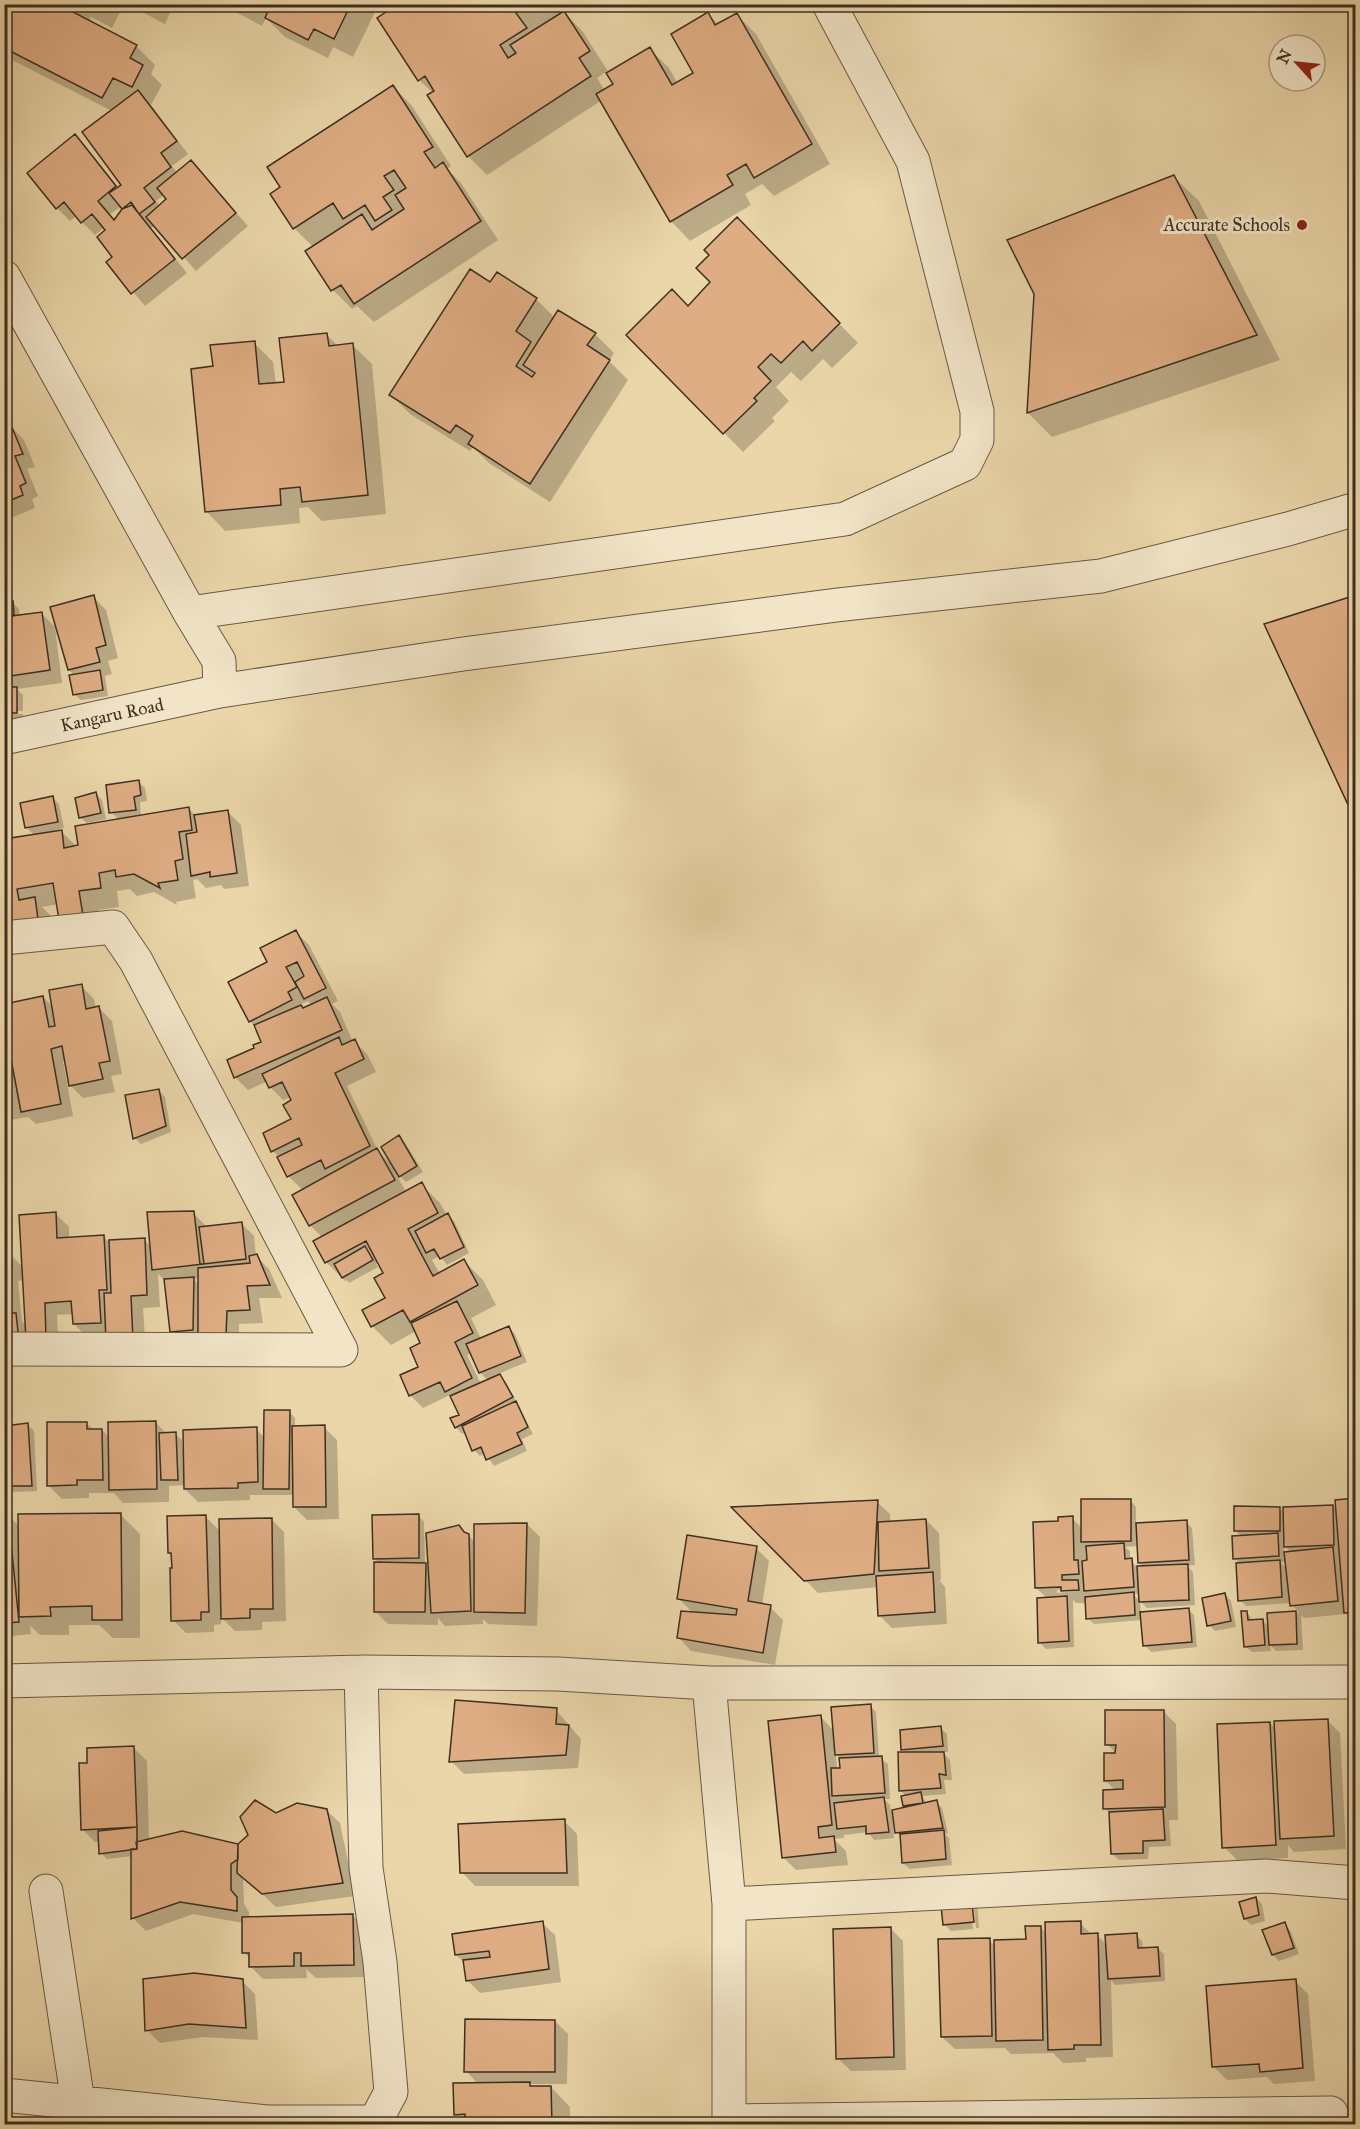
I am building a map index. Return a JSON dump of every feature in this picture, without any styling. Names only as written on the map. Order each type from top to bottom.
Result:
[{"type":"street","points":[[190,613],[845,519],[965,464],[977,440],[977,411],[913,161],[829,4]]},
{"type":"street","points":[[4,277],[190,613],[219,661],[220,691]]},
{"type":"street","name":"Kangaru Road","points":[[4,738],[220,691],[486,650],[837,605],[1101,576],[1288,529],[1356,509]]},
{"type":"street","points":[[4,938],[113,927],[136,960],[341,1350],[4,1349]]},
{"type":"street","points":[[4,2095],[267,2122],[375,2122],[391,2092],[380,1962],[366,1868],[361,1672]]},
{"type":"street","points":[[4,1681],[361,1672],[558,1674],[709,1683],[1356,1682]]},
{"type":"street","points":[[709,1683],[729,1904],[729,2123],[1330,2113]]},
{"type":"street","points":[[729,1904],[1266,1876],[1356,1883]]},
{"type":"street","points":[[46,1891],[78,2102]]},
{"type":"building","points":[[4,4],[69,4],[67,9],[137,45],[130,58],[143,65],[132,87],[113,78],[102,98],[4,48]]},
{"type":"building","points":[[271,4],[351,4],[334,39],[314,29],[308,40],[265,18]]},
{"type":"building","points":[[398,4],[529,4],[516,13],[527,28],[500,45],[508,58],[516,53],[510,45],[564,11],[590,51],[579,58],[591,76],[467,157],[427,95],[434,91],[425,76],[418,81],[377,18]]},
{"type":"building","points":[[708,12],[715,25],[737,13],[812,144],[754,178],[746,164],[727,175],[733,185],[670,222],[596,94],[613,84],[606,73],[650,47],[672,85],[693,73],[671,34]]},
{"type":"building","points":[[393,85],[433,147],[424,152],[435,168],[443,162],[481,221],[354,304],[341,285],[331,291],[305,251],[362,214],[372,230],[404,209],[395,195],[406,188],[394,170],[384,176],[394,190],[383,197],[392,210],[375,221],[365,205],[343,219],[333,203],[293,229],[270,194],[280,187],[267,167]]},
{"type":"building","points":[[138,90],[177,141],[161,153],[171,167],[144,188],[155,202],[139,214],[131,202],[122,209],[109,193],[121,185],[82,132]]},
{"type":"building","points":[[75,134],[116,186],[98,201],[114,220],[122,209],[132,205],[175,259],[131,294],[106,262],[112,257],[97,237],[105,230],[92,214],[81,223],[64,202],[56,209],[27,173]]},
{"type":"building","points":[[191,160],[236,213],[182,259],[146,217],[166,199],[157,188]]},
{"type":"building","points":[[1174,175],[1257,335],[1027,413],[1034,294],[1007,240]]},
{"type":"building","points":[[737,217],[840,323],[812,351],[803,341],[781,363],[771,354],[758,367],[771,381],[754,398],[757,401],[723,434],[626,335],[672,289],[688,306],[710,282],[696,268],[709,255],[704,250]]},
{"type":"building","points":[[470,269],[490,282],[497,272],[537,298],[516,331],[531,342],[516,366],[532,377],[535,373],[523,365],[558,310],[596,333],[587,345],[610,360],[530,484],[468,444],[473,436],[456,425],[450,433],[389,395]]},
{"type":"building","points":[[327,333],[329,346],[353,343],[368,495],[302,502],[300,487],[280,489],[281,505],[205,512],[191,369],[213,366],[210,345],[255,341],[259,384],[284,382],[279,338]]},
{"type":"building","points":[[11,425],[23,454],[15,456],[26,483],[20,486],[23,495],[4,503],[4,428]]},
{"type":"building","points":[[94,595],[106,645],[96,648],[100,662],[68,670],[50,607]]},
{"type":"building","points":[[1356,595],[1356,807],[1350,809],[1264,624]]},
{"type":"building","points":[[13,601],[14,615],[4,615],[4,604]]},
{"type":"building","points":[[42,612],[50,670],[4,677],[4,617]]},
{"type":"building","points":[[100,670],[103,690],[73,695],[69,675]]},
{"type":"building","points":[[4,687],[17,687],[17,713],[4,713]]},
{"type":"building","points":[[139,780],[141,795],[134,797],[136,810],[109,813],[106,785]]},
{"type":"building","points":[[96,792],[101,813],[79,818],[75,798]]},
{"type":"building","points":[[53,796],[58,822],[25,828],[20,803]]},
{"type":"building","points":[[189,807],[192,830],[179,832],[183,859],[175,861],[178,880],[158,883],[160,888],[134,874],[116,877],[115,870],[99,873],[101,888],[79,891],[84,922],[60,926],[53,883],[17,889],[19,900],[35,897],[39,926],[4,932],[4,839],[62,830],[64,848],[78,845],[75,826]]},
{"type":"building","points":[[228,810],[237,873],[210,877],[210,872],[191,876],[186,834],[197,832],[194,815]]},
{"type":"building","points":[[296,930],[326,988],[304,999],[295,982],[304,976],[297,962],[286,967],[297,987],[288,992],[292,1000],[249,1022],[228,982],[267,962],[260,948]]},
{"type":"building","points":[[82,984],[86,1009],[99,1006],[110,1061],[99,1063],[103,1079],[69,1086],[62,1046],[51,1049],[61,1104],[21,1112],[4,1022],[4,1004],[43,996],[49,1027],[55,1026],[49,990]]},
{"type":"building","points":[[327,997],[342,1030],[234,1078],[227,1060],[254,1048],[253,1045],[261,1042],[254,1025],[301,1005],[303,1008]]},
{"type":"building","points":[[339,1037],[342,1045],[355,1039],[364,1059],[335,1073],[370,1146],[325,1169],[321,1160],[287,1177],[277,1157],[302,1145],[299,1138],[271,1152],[263,1133],[291,1119],[283,1105],[291,1100],[282,1082],[269,1088],[262,1074]]},
{"type":"building","points":[[4,1062],[11,1098],[4,1099]]},
{"type":"building","points":[[159,1089],[166,1126],[133,1139],[125,1095]]},
{"type":"building","points":[[399,1135],[417,1166],[399,1177],[381,1147]]},
{"type":"building","points":[[377,1148],[395,1180],[309,1226],[292,1195]]},
{"type":"building","points":[[422,1182],[438,1213],[408,1229],[433,1276],[464,1259],[478,1285],[410,1322],[403,1310],[371,1327],[362,1310],[385,1298],[374,1278],[383,1273],[366,1241],[325,1263],[313,1241]]},
{"type":"building","points":[[194,1211],[200,1264],[203,1264],[152,1270],[147,1212]]},
{"type":"building","points":[[56,1212],[57,1238],[104,1235],[107,1290],[99,1290],[101,1323],[73,1324],[71,1301],[45,1303],[46,1339],[26,1340],[19,1215]]},
{"type":"building","points":[[448,1213],[464,1247],[440,1259],[434,1249],[426,1253],[415,1231]]},
{"type":"building","points":[[242,1222],[246,1259],[204,1264],[199,1227]]},
{"type":"building","points":[[145,1238],[147,1295],[131,1296],[133,1340],[106,1341],[104,1293],[111,1293],[109,1240]]},
{"type":"building","points":[[365,1246],[373,1260],[342,1278],[334,1264]]},
{"type":"building","points":[[11,1253],[12,1268],[5,1269],[10,1313],[16,1313],[19,1341],[4,1343],[4,1254]]},
{"type":"building","points":[[257,1254],[270,1285],[247,1286],[250,1310],[227,1311],[226,1335],[198,1334],[198,1268],[250,1263],[249,1256]]},
{"type":"building","points":[[194,1277],[193,1330],[170,1332],[164,1279]]},
{"type":"building","points":[[457,1301],[473,1333],[455,1342],[472,1378],[445,1392],[440,1382],[409,1396],[400,1375],[418,1367],[410,1348],[420,1343],[411,1323]]},
{"type":"building","points":[[509,1326],[521,1356],[479,1373],[466,1344]]},
{"type":"building","points":[[500,1374],[513,1397],[455,1428],[450,1418],[459,1415],[450,1396]]},
{"type":"building","points":[[516,1401],[528,1427],[517,1433],[522,1444],[486,1460],[481,1447],[472,1451],[462,1426]]},
{"type":"building","points":[[264,1410],[290,1410],[289,1489],[263,1489]]},
{"type":"building","points":[[156,1421],[157,1489],[109,1490],[108,1422]]},
{"type":"building","points":[[47,1422],[87,1422],[87,1429],[102,1429],[103,1480],[77,1480],[77,1485],[47,1486]]},
{"type":"building","points":[[28,1423],[32,1486],[4,1486],[4,1426]]},
{"type":"building","points":[[325,1425],[326,1507],[293,1507],[292,1426]]},
{"type":"building","points":[[257,1427],[258,1482],[238,1483],[238,1488],[184,1489],[183,1430]]},
{"type":"building","points":[[176,1432],[178,1480],[161,1480],[159,1433]]},
{"type":"building","points":[[1356,1498],[1356,1612],[1344,1613],[1335,1500]]},
{"type":"building","points":[[1081,1499],[1131,1499],[1131,1541],[1081,1542]]},
{"type":"building","points":[[878,1500],[874,1574],[804,1581],[731,1507]]},
{"type":"building","points":[[1333,1505],[1334,1545],[1284,1547],[1283,1507]]},
{"type":"building","points":[[1234,1506],[1280,1507],[1280,1531],[1234,1531]]},
{"type":"building","points":[[4,1513],[8,1513],[19,1622],[4,1623]]},
{"type":"building","points":[[121,1513],[122,1620],[92,1620],[92,1606],[50,1607],[51,1616],[19,1617],[18,1514]]},
{"type":"building","points":[[419,1514],[419,1558],[373,1559],[372,1515]]},
{"type":"building","points":[[206,1515],[209,1612],[201,1612],[201,1620],[171,1621],[170,1568],[172,1568],[171,1553],[168,1553],[167,1516]]},
{"type":"building","points":[[1073,1516],[1074,1560],[1078,1560],[1079,1574],[1062,1575],[1062,1580],[1078,1580],[1079,1590],[1061,1591],[1061,1587],[1035,1588],[1033,1522],[1058,1521],[1058,1517]]},
{"type":"building","points":[[272,1518],[273,1609],[250,1609],[250,1618],[221,1619],[219,1519]]},
{"type":"building","points":[[926,1519],[929,1568],[879,1571],[878,1522]]},
{"type":"building","points":[[1187,1520],[1189,1560],[1138,1563],[1136,1523]]},
{"type":"building","points":[[527,1523],[525,1613],[474,1612],[474,1524]]},
{"type":"building","points":[[459,1525],[464,1532],[469,1534],[471,1611],[431,1613],[426,1533]]},
{"type":"building","points":[[1278,1533],[1279,1556],[1233,1559],[1232,1536]]},
{"type":"building","points":[[687,1535],[757,1546],[748,1601],[771,1605],[763,1653],[677,1638],[681,1611],[736,1615],[737,1609],[677,1599]]},
{"type":"building","points":[[1124,1543],[1125,1559],[1132,1558],[1134,1587],[1084,1591],[1082,1561],[1087,1560],[1086,1546]]},
{"type":"building","points":[[1333,1547],[1338,1601],[1290,1606],[1284,1552]]},
{"type":"building","points":[[1280,1560],[1282,1597],[1238,1601],[1236,1563]]},
{"type":"building","points":[[374,1562],[426,1563],[425,1612],[374,1612]]},
{"type":"building","points":[[1188,1564],[1189,1600],[1139,1602],[1137,1566]]},
{"type":"building","points":[[933,1572],[935,1612],[878,1616],[876,1576]]},
{"type":"building","points":[[1134,1592],[1135,1615],[1086,1619],[1085,1597]]},
{"type":"building","points":[[1225,1593],[1231,1621],[1207,1626],[1202,1598]]},
{"type":"building","points":[[1067,1596],[1069,1641],[1038,1643],[1037,1598]]},
{"type":"building","points":[[1189,1608],[1192,1642],[1143,1646],[1140,1612]]},
{"type":"building","points":[[1241,1611],[1247,1611],[1248,1620],[1263,1619],[1265,1645],[1244,1647]]},
{"type":"building","points":[[1296,1611],[1297,1644],[1269,1645],[1267,1613]]},
{"type":"building","points":[[455,1700],[557,1708],[556,1724],[569,1725],[566,1755],[449,1762]]},
{"type":"building","points":[[871,1704],[874,1753],[835,1755],[831,1707]]},
{"type":"building","points":[[1105,1710],[1164,1710],[1165,1807],[1103,1809],[1103,1790],[1123,1789],[1123,1780],[1104,1781],[1104,1753],[1115,1753],[1116,1745],[1105,1745]]},
{"type":"building","points":[[821,1715],[832,1825],[818,1827],[819,1838],[834,1836],[836,1852],[782,1858],[768,1721]]},
{"type":"building","points":[[1328,1719],[1334,1836],[1280,1839],[1274,1721]]},
{"type":"building","points":[[1270,1722],[1276,1845],[1222,1848],[1217,1724]]},
{"type":"building","points":[[941,1726],[943,1746],[901,1750],[900,1730]]},
{"type":"building","points":[[134,1746],[137,1827],[81,1830],[79,1763],[87,1763],[87,1748]]},
{"type":"building","points":[[898,1752],[944,1752],[946,1775],[939,1774],[941,1788],[899,1791]]},
{"type":"building","points":[[882,1756],[885,1793],[832,1796],[831,1768],[840,1768],[839,1758]]},
{"type":"building","points":[[921,1792],[923,1803],[903,1806],[901,1796]]},
{"type":"building","points":[[884,1797],[889,1832],[866,1834],[866,1826],[837,1829],[834,1803]]},
{"type":"building","points":[[255,1800],[276,1813],[297,1803],[327,1809],[343,1883],[262,1894],[237,1873],[238,1844],[248,1835],[240,1817]]},
{"type":"building","points":[[937,1800],[943,1828],[895,1833],[892,1810]]},
{"type":"building","points":[[1163,1809],[1165,1840],[1143,1841],[1143,1853],[1111,1854],[1109,1812]]},
{"type":"building","points":[[565,1819],[567,1873],[460,1873],[458,1824]]},
{"type":"building","points":[[137,1827],[137,1849],[99,1854],[98,1831]]},
{"type":"building","points":[[944,1830],[946,1859],[902,1863],[900,1834]]},
{"type":"building","points":[[182,1831],[238,1844],[238,1859],[231,1864],[231,1890],[237,1897],[237,1911],[180,1902],[131,1919],[131,1849],[137,1849],[136,1842]]},
{"type":"building","points":[[971,1894],[974,1922],[943,1925],[940,1896]]},
{"type":"building","points":[[1256,1897],[1259,1915],[1244,1919],[1239,1902]]},
{"type":"building","points":[[353,1914],[354,1965],[301,1966],[301,1953],[294,1953],[294,1966],[249,1967],[249,1953],[242,1953],[242,1917]]},
{"type":"building","points":[[543,1921],[549,1969],[466,1981],[463,1960],[490,1957],[489,1951],[455,1955],[452,1934]]},
{"type":"building","points":[[1081,1921],[1081,1934],[1098,1933],[1101,2045],[1074,2045],[1074,2049],[1048,2050],[1045,1922]]},
{"type":"building","points":[[1285,1922],[1294,1948],[1272,1955],[1262,1930]]},
{"type":"building","points":[[1025,1926],[1041,1926],[1043,2040],[996,2041],[994,1940],[1026,1939]]},
{"type":"building","points":[[891,1927],[894,2057],[836,2059],[833,1929]]},
{"type":"building","points":[[1356,1929],[1356,1968],[1349,1967]]},
{"type":"building","points":[[1137,1933],[1138,1948],[1158,1947],[1160,1976],[1108,1979],[1105,1935]]},
{"type":"building","points":[[990,1938],[992,2036],[941,2037],[938,1939]]},
{"type":"building","points":[[194,1973],[243,1979],[246,2028],[189,2024],[145,2031],[143,1979]]},
{"type":"building","points":[[1296,1979],[1303,2068],[1260,2072],[1259,2064],[1212,2067],[1206,1986]]},
{"type":"building","points":[[465,2019],[555,2020],[555,2072],[464,2072]]},
{"type":"building","points":[[530,2082],[530,2086],[551,2086],[552,2124],[465,2124],[465,2114],[454,2115],[453,2083]]},
{"type":"place","name":"Accurate Schools","points":[[1302,225]]}]
